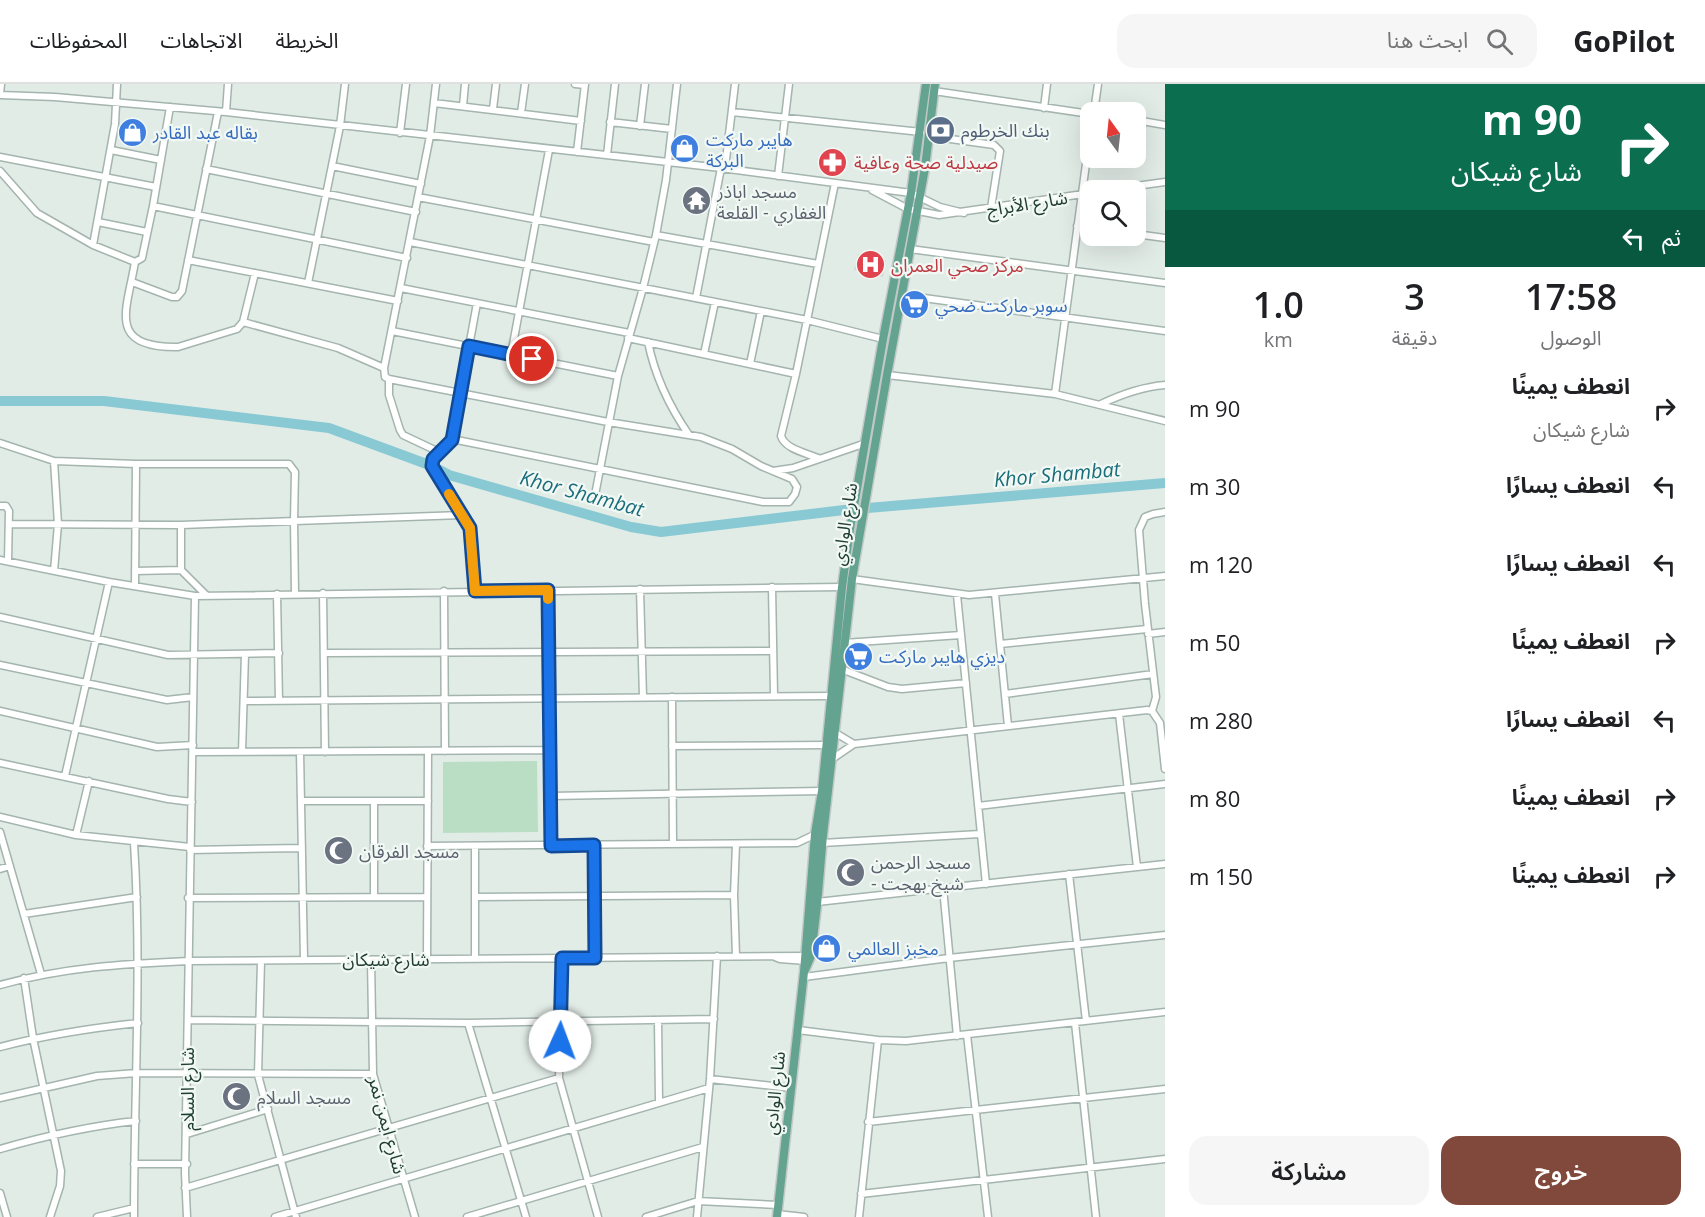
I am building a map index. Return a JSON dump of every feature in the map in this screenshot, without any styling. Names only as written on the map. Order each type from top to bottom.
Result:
[{"type":"main road","name":"شارع الوادي","points":[[925,134],[926,84]]},
{"type":"main road","name":"شارع الوادي","points":[[861,494],[866,443],[883,339],[913,210],[935,88]]},
{"type":"main road","name":"شارع الوادي","points":[[777,1212],[804,975],[817,902],[822,791],[842,587],[887,375],[910,249],[913,210]]},
{"type":"main road","name":"شارع الوادي","points":[[807,959],[820,837],[832,759],[852,579],[855,529]]},
{"type":"street","points":[[1,84],[0,94],[226,112],[723,168],[835,183],[916,195],[940,207],[964,213]]},
{"type":"street","points":[[93,245],[111,150],[117,84]]},
{"type":"street","points":[[226,112],[228,84]]},
{"type":"street","points":[[308,284],[340,126],[345,84]]},
{"type":"street","points":[[400,132],[406,84]]},
{"type":"street","points":[[436,84],[430,136],[384,368],[385,377],[716,442],[792,479],[797,487],[789,502],[763,502],[452,440]]},
{"type":"street","points":[[463,106],[465,84]]},
{"type":"street","points":[[493,109],[496,84]]},
{"type":"street","points":[[521,113],[525,84]]},
{"type":"street","points":[[575,84],[585,85],[577,153]]},
{"type":"street","points":[[607,155],[615,84]]},
{"type":"street","points":[[640,126],[645,84]]},
{"type":"street","points":[[595,495],[618,376],[655,238],[669,162],[677,84]]},
{"type":"street","points":[[696,298],[723,168],[735,84]]},
{"type":"street","points":[[778,176],[789,84]]},
{"type":"street","points":[[1044,108],[1047,84]]},
{"type":"street","points":[[1094,102],[1098,84]]},
{"type":"street","points":[[935,88],[1044,108],[1080,112]]},
{"type":"street","points":[[434,103],[581,121]]},
{"type":"street","points":[[135,262],[142,258],[170,107]]},
{"type":"street","points":[[132,282],[177,297],[182,291],[218,112]]},
{"type":"street","points":[[732,112],[925,134],[994,145],[1000,151],[991,208]]},
{"type":"street","points":[[610,122],[672,129]]},
{"type":"street","points":[[1146,122],[1165,125]]},
{"type":"street","points":[[111,150],[161,160]]},
{"type":"street","points":[[511,355],[549,150]]},
{"type":"street","points":[[0,157],[156,187]]},
{"type":"street","points":[[332,166],[421,184]]},
{"type":"street","points":[[206,169],[416,212]]},
{"type":"street","points":[[0,171],[37,213],[93,245],[135,262]]},
{"type":"street","points":[[1146,185],[1165,182]]},
{"type":"street","points":[[818,458],[787,445],[781,436],[835,183]]},
{"type":"street","points":[[872,189],[913,210]]},
{"type":"street","name":"شارع الأبراج","points":[[913,210],[939,215],[964,213],[1080,194]]},
{"type":"street","points":[[418,196],[536,219],[707,244],[818,264]]},
{"type":"street","points":[[153,206],[407,258]]},
{"type":"street","points":[[1055,394],[1080,207]]},
{"type":"street","points":[[98,222],[147,232]]},
{"type":"street","points":[[1146,235],[1165,238]]},
{"type":"street","points":[[410,242],[807,320],[883,339]]},
{"type":"street","points":[[910,249],[1165,283]]},
{"type":"street","points":[[188,260],[398,301]]},
{"type":"street","points":[[135,262],[132,282],[126,298],[125,321],[130,332],[146,343],[156,346],[178,346],[237,329],[243,322],[255,273]]},
{"type":"street","points":[[401,288],[519,311],[796,374]]},
{"type":"street","points":[[902,295],[1165,331]]},
{"type":"street","points":[[704,354],[715,302]]},
{"type":"street","points":[[475,591],[470,528],[432,466],[432,462],[452,440],[477,303]]},
{"type":"street","points":[[750,364],[761,311]]},
{"type":"street","points":[[243,322],[338,348],[384,368]]},
{"type":"street","points":[[392,331],[618,376]]},
{"type":"street","points":[[648,342],[652,363],[666,399],[689,435]]},
{"type":"street","points":[[887,375],[1055,394],[1165,421]]},
{"type":"street","points":[[389,379],[389,395],[403,435],[439,452]]},
{"type":"street","points":[[1100,404],[1128,392],[1149,386],[1165,385]]},
{"type":"street","points":[[0,443],[54,461],[136,464],[290,464],[296,472],[295,593]]},
{"type":"street","points":[[773,471],[793,468],[866,443]]},
{"type":"street","points":[[54,461],[58,524],[54,571]]},
{"type":"street","points":[[135,586],[136,464]]},
{"type":"street","points":[[0,506],[8,508],[10,525],[8,561]]},
{"type":"street","points":[[1165,512],[1145,517],[1139,530],[1142,578],[1156,696],[1152,711],[1160,723],[1165,769]]},
{"type":"street","points":[[10,525],[181,525],[462,515]]},
{"type":"street","points":[[181,525],[181,570],[207,596]]},
{"type":"street","points":[[0,560],[109,582],[195,596],[842,587]]},
{"type":"street","points":[[135,570],[181,570]]},
{"type":"street","points":[[852,579],[957,595],[995,594],[1165,576]]},
{"type":"street","points":[[65,776],[109,582]]},
{"type":"street","points":[[772,587],[774,696]]},
{"type":"street","points":[[640,589],[643,697]]},
{"type":"street","points":[[548,590],[551,846]]},
{"type":"street","points":[[444,591],[444,751]]},
{"type":"street","points":[[323,593],[325,752]]},
{"type":"street","points":[[278,594],[279,701]]},
{"type":"street","points":[[995,594],[1008,726]]},
{"type":"street","points":[[957,595],[986,884]]},
{"type":"street","name":"شارع السلام","points":[[187,1217],[185,1188],[188,1073],[188,898],[195,596]]},
{"type":"street","points":[[0,617],[168,655],[279,653]]},
{"type":"street","points":[[1000,644],[1165,632]]},
{"type":"street","points":[[844,643],[961,635]]},
{"type":"street","points":[[324,652],[773,651]]},
{"type":"street","points":[[243,752],[245,654]]},
{"type":"street","points":[[0,665],[167,700],[193,697]]},
{"type":"street","points":[[841,669],[896,689],[966,683]]},
{"type":"street","points":[[1005,694],[1153,675]]},
{"type":"street","points":[[1155,689],[1165,688]]},
{"type":"street","points":[[244,701],[831,696]]},
{"type":"street","points":[[672,697],[673,844]]},
{"type":"street","points":[[0,711],[157,747],[243,752],[550,750]]},
{"type":"street","points":[[832,759],[854,744],[1152,711]]},
{"type":"street","points":[[1119,714],[1137,867]]},
{"type":"street","points":[[834,732],[854,744]]},
{"type":"street","points":[[672,746],[826,745]]},
{"type":"street","points":[[427,959],[428,751]]},
{"type":"street","points":[[300,752],[304,959]]},
{"type":"street","points":[[0,763],[168,799],[192,802]]},
{"type":"street","points":[[76,835],[89,781]]},
{"type":"street","points":[[978,806],[1165,784]]},
{"type":"street","points":[[551,796],[822,791]]},
{"type":"street","points":[[301,801],[428,801]]},
{"type":"street","points":[[374,801],[374,896]]},
{"type":"street","points":[[0,817],[76,835],[190,849],[302,848]]},
{"type":"street","points":[[0,832],[41,974]]},
{"type":"street","points":[[428,846],[797,843],[820,837],[980,834]]},
{"type":"street","points":[[134,843],[138,963],[134,1217]]},
{"type":"street","points":[[736,844],[734,895],[736,956]]},
{"type":"street","points":[[594,845],[595,958]]},
{"type":"street","points":[[475,846],[475,959]]},
{"type":"street","points":[[817,902],[1165,864]]},
{"type":"street","points":[[0,869],[10,866]]},
{"type":"street","points":[[1069,874],[1086,1021]]},
{"type":"street","points":[[943,888],[957,1036]]},
{"type":"street","points":[[475,897],[734,895]]},
{"type":"street","points":[[24,914],[137,897]]},
{"type":"street","points":[[188,898],[426,897]]},
{"type":"street","points":[[804,975],[1165,935]]},
{"type":"street","points":[[697,1217],[710,1079],[717,956]]},
{"type":"street","name":"شارع شيكان","points":[[0,985],[67,969],[189,961],[717,956],[807,959]]},
{"type":"street","points":[[562,958],[559,1078],[598,1217]]},
{"type":"street","name":"شارع ايمن نمر","points":[[371,960],[373,1074],[415,1217]]},
{"type":"street","points":[[261,961],[258,1075],[295,1214]]},
{"type":"street","points":[[24,978],[33,1038],[61,1179],[50,1217]]},
{"type":"street","points":[[798,1030],[878,1040],[906,1041],[1165,1012]]},
{"type":"street","points":[[188,1020],[468,1023],[714,1019]]},
{"type":"street","points":[[658,1020],[659,1101]]},
{"type":"street","points":[[0,1047],[33,1038],[88,1028],[138,1023]]},
{"type":"street","points":[[468,1023],[526,1217]]},
{"type":"street","points":[[1075,1023],[1096,1217]]},
{"type":"street","points":[[967,1035],[988,1217]]},
{"type":"street","points":[[859,1217],[878,1040]]},
{"type":"street","points":[[0,1098],[97,1076],[137,1073],[373,1074]]},
{"type":"street","points":[[185,1188],[559,1078]]},
{"type":"street","points":[[710,1079],[791,1088]]},
{"type":"street","points":[[275,1217],[295,1214],[659,1101],[709,1088]]},
{"type":"street","points":[[868,1122],[1165,1089]]},
{"type":"street","points":[[187,1134],[268,1109]]},
{"type":"street","points":[[0,1149],[53,1134],[136,1121]]},
{"type":"street","points":[[467,1217],[703,1147]]},
{"type":"street","points":[[861,1194],[1165,1159]]},
{"type":"street","points":[[134,1164],[186,1164]]},
{"type":"street","points":[[0,1193],[7,1217]]},
{"type":"street","points":[[646,1217],[698,1201],[804,1217]]},
{"type":"street","points":[[97,1217],[134,1208]]},
{"type":"shaded area","name":"مركز صحي العمران","points":[[858,254],[886,260],[883,277],[854,270]]},
{"type":"green space","points":[[537,761],[538,832],[443,833],[443,762]]},
{"type":"waterway","name":"Khor Shambat","points":[[0,401],[104,401],[329,428],[432,466],[449,475],[631,527],[661,532],[844,510],[1165,483]]},
{"type":"slow traffic","points":[[449,494],[470,528],[475,591],[548,590],[548,599]]},
{"type":"place","name":"بنك الخرطوم","points":[[940,130]]},
{"type":"place","name":"بقاله عبد القادر","points":[[132,132]]},
{"type":"place","name":"هايبر ماركت البركة","points":[[685,149]]},
{"type":"place","name":"صيدلية صحة وعافية","points":[[833,162]]},
{"type":"place","name":"مسجد اباذر الغفاري - القلعة","points":[[696,201]]},
{"type":"place","name":"مركز صحي العمران","points":[[870,265]]},
{"type":"place","name":"سوبر ماركت ضحي","points":[[914,305]]},
{"type":"place","name":"ديزي هايبر ماركت","points":[[858,656]]},
{"type":"place","name":"مسجد الفرقان","points":[[338,851]]},
{"type":"place","name":"مسجد الرحمن - شيخ بهجت","points":[[850,872]]},
{"type":"place","name":"مخبز العالمي","points":[[827,948]]},
{"type":"place","name":"مسجد السلام","points":[[236,1097]]},
{"type":"route","points":[[532,359],[469,346],[452,440],[433,459],[432,466],[470,528],[475,591],[548,590],[551,846],[594,845],[595,958],[562,958],[560,1041]]}]
